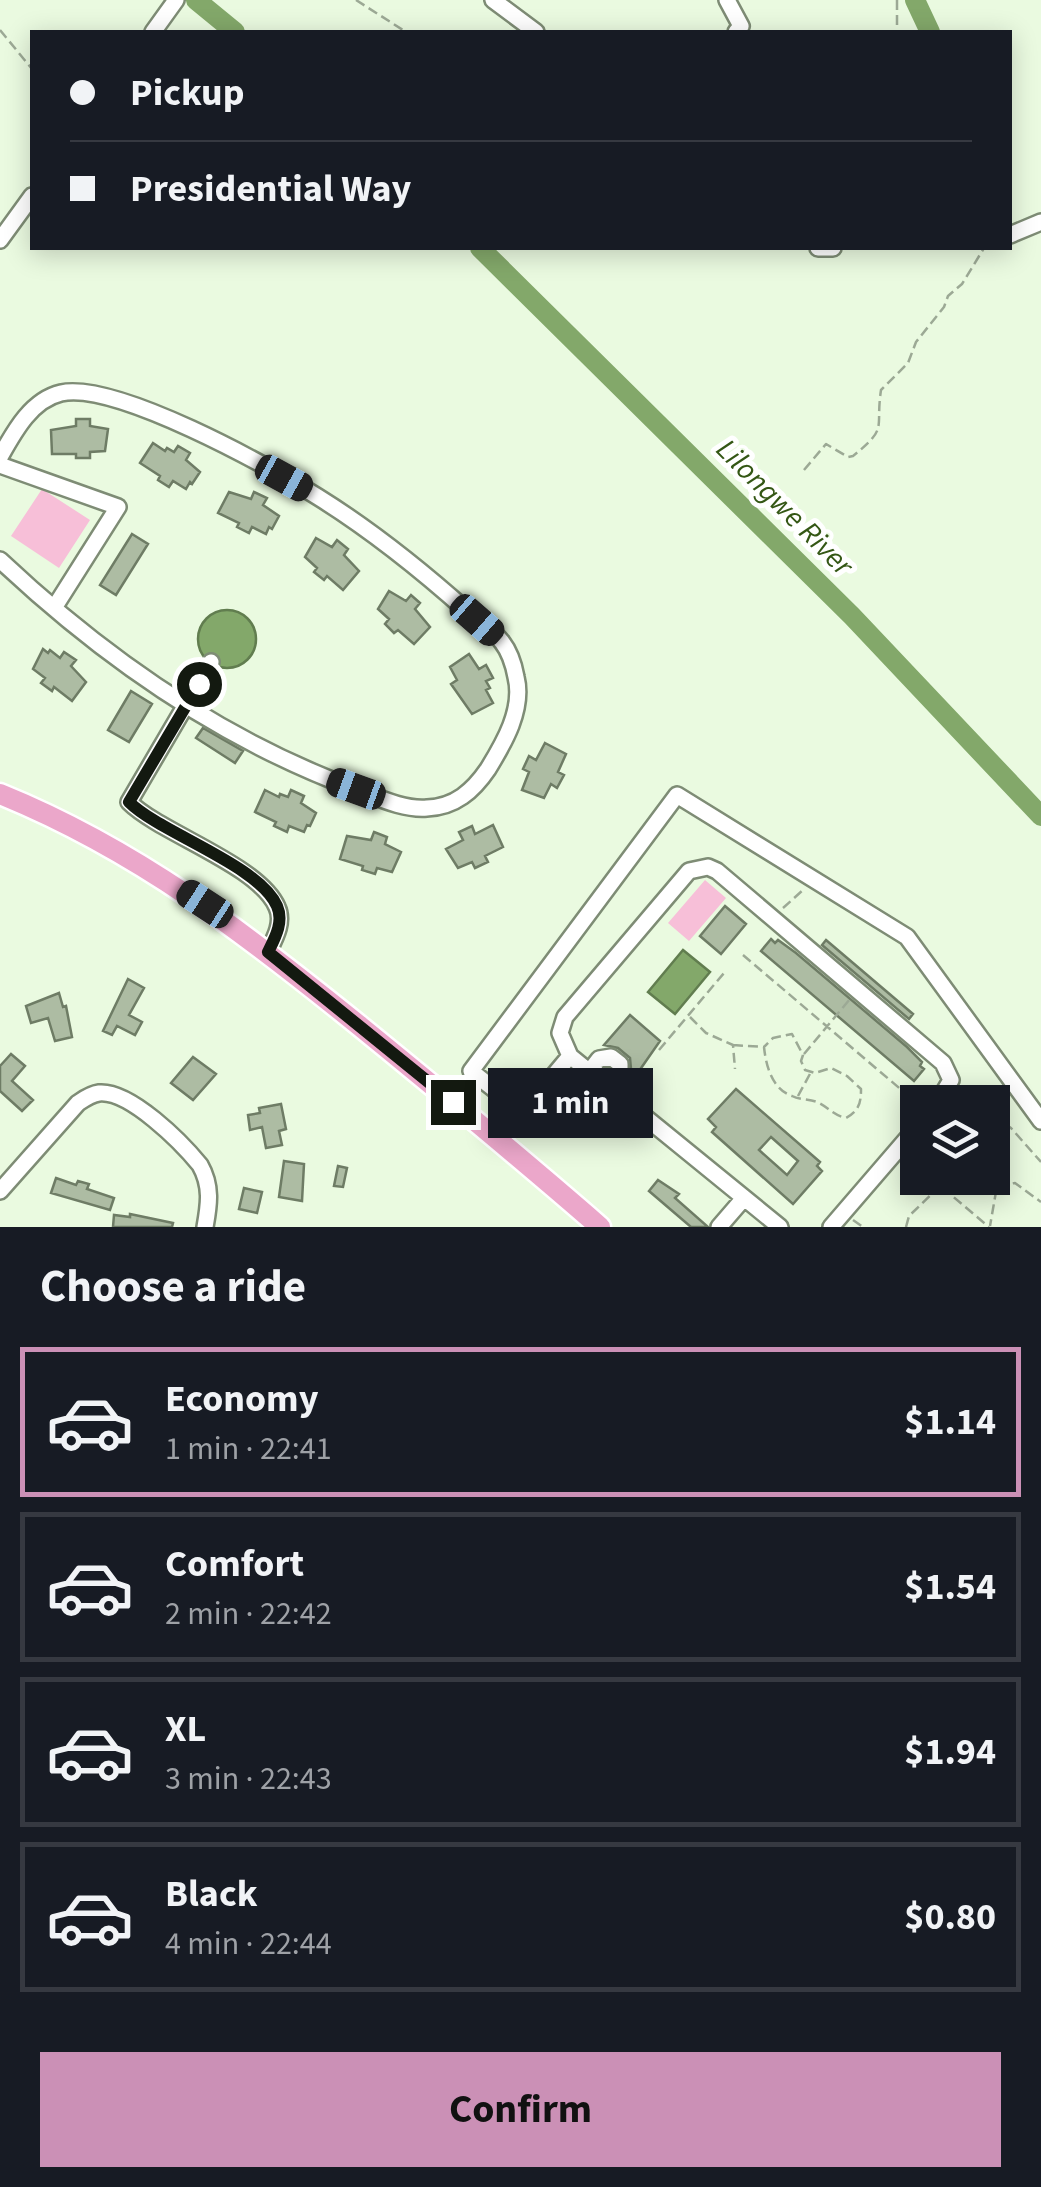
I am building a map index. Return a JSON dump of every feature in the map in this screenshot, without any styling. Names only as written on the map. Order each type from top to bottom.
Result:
[{"type":"main road","points":[[0,794],[79,828],[205,904],[600,1227]]},
{"type":"street","points":[[492,0],[533,30]]},
{"type":"street","points":[[727,0],[738,17],[737,30]]},
{"type":"street","points":[[153,30],[172,5]]},
{"type":"street","points":[[0,240],[30,199]]},
{"type":"street","points":[[1012,235],[1041,222]]},
{"type":"street","points":[[0,456],[24,418],[56,394],[86,391],[126,401],[255,462],[334,508],[426,575],[502,642],[518,680],[511,728],[481,779],[459,800],[429,808],[410,807],[333,781],[187,706],[91,638],[0,560]]},
{"type":"street","points":[[0,465],[118,506],[54,608]]},
{"type":"street","points":[[211,662],[129,802],[138,811],[196,842],[267,894],[278,908],[279,926],[268,952]]},
{"type":"street","points":[[523,1112],[471,1072],[676,795],[907,937],[1041,1122]]},
{"type":"street","points":[[780,1227],[570,1056],[560,1033],[565,1016],[689,871],[708,867],[717,872],[942,1063],[949,1072],[950,1085]]},
{"type":"street","points":[[498,1140],[570,1056]]},
{"type":"street","points":[[589,1072],[600,1059],[611,1056],[620,1064],[620,1073],[609,1088]]},
{"type":"street","points":[[0,1192],[78,1103],[88,1096],[108,1094],[144,1113],[200,1166],[210,1196],[205,1227]]},
{"type":"street","points":[[831,1227],[900,1147]]},
{"type":"street","points":[[719,1227],[744,1198]]},
{"type":"path","points":[[356,0],[403,30]]},
{"type":"path","points":[[896,0],[897,30]]},
{"type":"path","points":[[0,30],[30,67]]},
{"type":"path","points":[[804,470],[826,444],[852,456],[877,436],[882,419],[881,390],[908,363],[916,342],[948,296],[962,284],[983,250]]},
{"type":"path","points":[[771,919],[806,887]]},
{"type":"path","points":[[744,956],[900,1089]]},
{"type":"path","points":[[659,1050],[724,974]]},
{"type":"path","points":[[803,1056],[792,1034],[773,1038],[764,1048],[766,1066],[782,1090],[820,1103],[831,1113],[846,1118],[854,1114],[861,1103],[861,1089],[831,1068],[811,1072],[801,1061],[858,990]]},
{"type":"path","points":[[689,1016],[706,1033],[733,1045],[764,1048]]},
{"type":"path","points":[[733,1045],[735,1070]]},
{"type":"path","points":[[798,1098],[811,1072]]},
{"type":"path","points":[[1010,1130],[1041,1162]]},
{"type":"path","points":[[1010,1185],[1041,1202]]},
{"type":"path","points":[[906,1227],[910,1216],[931,1195]]},
{"type":"path","points":[[953,1195],[990,1227]]},
{"type":"path","points":[[990,1227],[995,1195]]},
{"type":"shaded area","points":[[42,489],[90,520],[59,568],[11,536]]},
{"type":"shaded area","points":[[227,610],[247,619],[256,639],[247,659],[227,668],[207,659],[198,639],[207,619]]},
{"type":"shaded area","points":[[705,880],[726,898],[689,941],[668,923]]},
{"type":"shaded area","points":[[683,950],[710,972],[675,1014],[648,992]]},
{"type":"building","points":[[76,419],[90,419],[90,426],[108,429],[105,451],[90,452],[90,458],[52,454],[51,430],[76,426]]},
{"type":"building","points":[[153,443],[165,451],[167,448],[174,452],[178,446],[190,453],[186,460],[200,472],[186,489],[173,481],[169,487],[140,463]]},
{"type":"building","points":[[229,492],[251,499],[254,492],[267,498],[263,505],[279,516],[272,529],[269,527],[266,534],[252,527],[249,533],[218,513]]},
{"type":"building","points":[[132,534],[148,544],[116,595],[100,585]]},
{"type":"building","points":[[316,538],[332,547],[337,540],[348,549],[344,555],[359,571],[343,590],[327,576],[324,580],[314,572],[317,568],[305,557]]},
{"type":"building","points":[[389,591],[406,601],[411,595],[420,603],[415,609],[430,627],[414,644],[385,624],[389,619],[378,609]]},
{"type":"building","points":[[43,649],[60,658],[64,652],[76,660],[71,666],[86,682],[72,701],[54,687],[52,691],[41,683],[45,678],[33,669]]},
{"type":"building","points":[[469,654],[479,669],[486,665],[493,678],[486,681],[490,688],[486,690],[493,703],[472,714],[451,684],[457,680],[450,667]]},
{"type":"building","points":[[131,691],[152,704],[129,742],[108,730]]},
{"type":"building","points":[[203,728],[243,751],[235,763],[196,738]]},
{"type":"building","points":[[545,743],[566,754],[558,772],[564,775],[557,788],[551,784],[544,798],[522,790],[529,772],[523,769],[529,756],[536,760]]},
{"type":"building","points":[[265,790],[279,797],[288,797],[291,790],[304,796],[301,803],[316,813],[310,826],[304,832],[289,826],[287,832],[255,812]]},
{"type":"building","points":[[493,825],[503,847],[485,856],[488,862],[475,868],[472,862],[458,868],[446,849],[463,840],[459,832],[472,826],[475,834]]},
{"type":"building","points":[[374,832],[387,837],[385,844],[401,852],[392,872],[377,868],[375,874],[340,859],[347,836],[371,840]]},
{"type":"building","points":[[725,906],[746,924],[721,954],[700,936]]},
{"type":"building","points":[[771,939],[796,953],[907,1047],[924,1069],[914,1081],[761,951]]},
{"type":"building","points":[[826,940],[913,1014],[909,1019],[822,945]]},
{"type":"building","points":[[128,979],[144,988],[129,1015],[142,1022],[135,1035],[117,1026],[112,1035],[103,1031]]},
{"type":"building","points":[[59,993],[63,1007],[66,1006],[72,1037],[55,1041],[48,1018],[31,1023],[26,1006]]},
{"type":"building","points":[[630,1015],[660,1041],[639,1071],[631,1069],[630,1058],[618,1048],[604,1045]]},
{"type":"building","points":[[11,1054],[25,1066],[12,1081],[33,1100],[22,1111],[0,1091],[0,1066]]},
{"type":"building","points":[[193,1057],[216,1074],[193,1100],[171,1083]]},
{"type":"building","points":[[736,1089],[820,1162],[817,1166],[822,1171],[793,1204],[712,1132],[716,1127],[708,1119]],"holes":[[[771,1137],[798,1161],[787,1175],[759,1150]]]},
{"type":"building","points":[[281,1104],[286,1129],[279,1131],[282,1145],[266,1148],[262,1127],[250,1130],[248,1115],[260,1113],[259,1108]]},
{"type":"building","points":[[284,1161],[304,1164],[302,1201],[279,1197]]},
{"type":"building","points":[[338,1166],[347,1168],[343,1187],[334,1186]]},
{"type":"building","points":[[56,1178],[76,1185],[78,1181],[89,1184],[87,1189],[114,1198],[110,1210],[51,1193]]},
{"type":"building","points":[[658,1180],[679,1194],[675,1198],[708,1227],[691,1227],[649,1191]]},
{"type":"building","points":[[244,1188],[262,1192],[257,1213],[239,1209]]},
{"type":"building","points":[[130,1214],[173,1223],[172,1227],[113,1227],[114,1215]]},
{"type":"waterway","name":"Lilongwe River","points":[[196,0],[233,30]]},
{"type":"waterway","points":[[915,0],[929,30]]},
{"type":"waterway","name":"Lilongwe River","points":[[482,250],[852,616],[1041,816]]},
{"type":"route","points":[[199,684],[129,802],[251,879],[278,908],[279,926],[268,952],[453,1102]]}]
